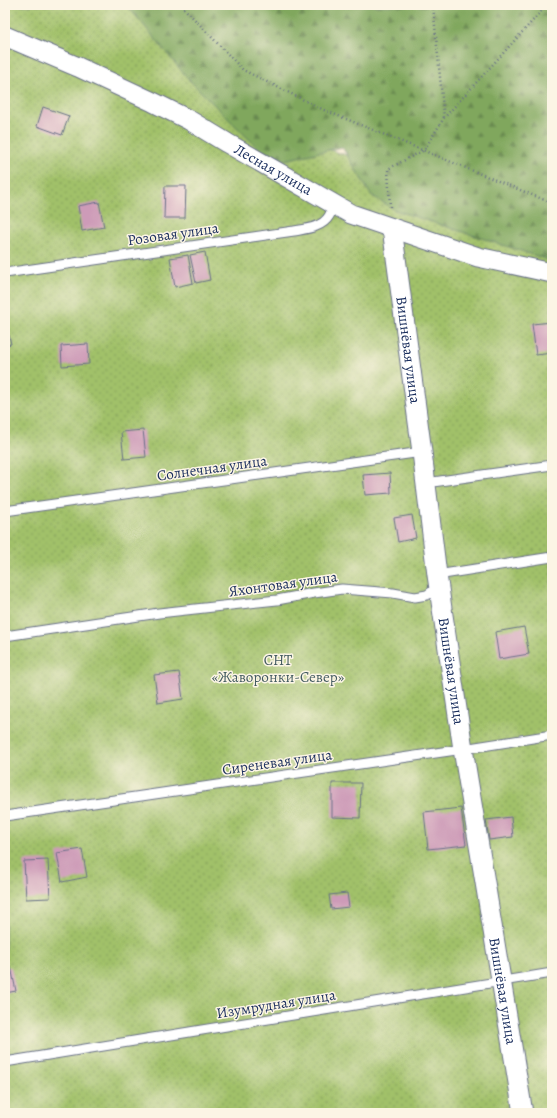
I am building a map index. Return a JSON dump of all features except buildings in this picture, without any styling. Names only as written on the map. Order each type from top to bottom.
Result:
[{"type":"street","name":"Лесная улица","points":[[5,36],[84,70],[168,109],[351,214],[478,257],[552,273]]},
{"type":"street","name":"Вишнёвая улица","points":[[392,228],[437,575],[463,749],[523,1113]]},
{"type":"lane","name":"Розовая улица","points":[[5,273],[314,227],[322,223],[328,217],[333,204]]},
{"type":"lane","name":"Солнечная улица","points":[[5,511],[422,452]]},
{"type":"lane","points":[[426,483],[552,465]]},
{"type":"lane","points":[[437,575],[552,557]]},
{"type":"lane","name":"Яхонтовая улица","points":[[5,636],[159,613],[277,600],[314,592],[342,589],[393,593],[415,597],[427,595],[434,590],[437,575]]},
{"type":"lane","name":"Сиреневая улица","points":[[5,816],[552,735]]},
{"type":"lane","name":"Изумрудная улица","points":[[5,1062],[552,973]]},
{"type":"path","points":[[181,5],[243,70],[324,110],[552,203]]},
{"type":"path","points":[[433,5],[444,118]]},
{"type":"path","points":[[392,228],[388,169],[424,150],[444,118],[547,5]]},
{"type":"green space","name":"СНТ «Жаворонки-Север»","points":[[5,5],[159,5],[259,126],[552,224],[552,1113],[5,1113]]},
{"type":"green space","points":[[127,5],[552,5],[552,261],[395,210],[371,195],[342,147],[285,160],[260,150],[189,80]]}]
